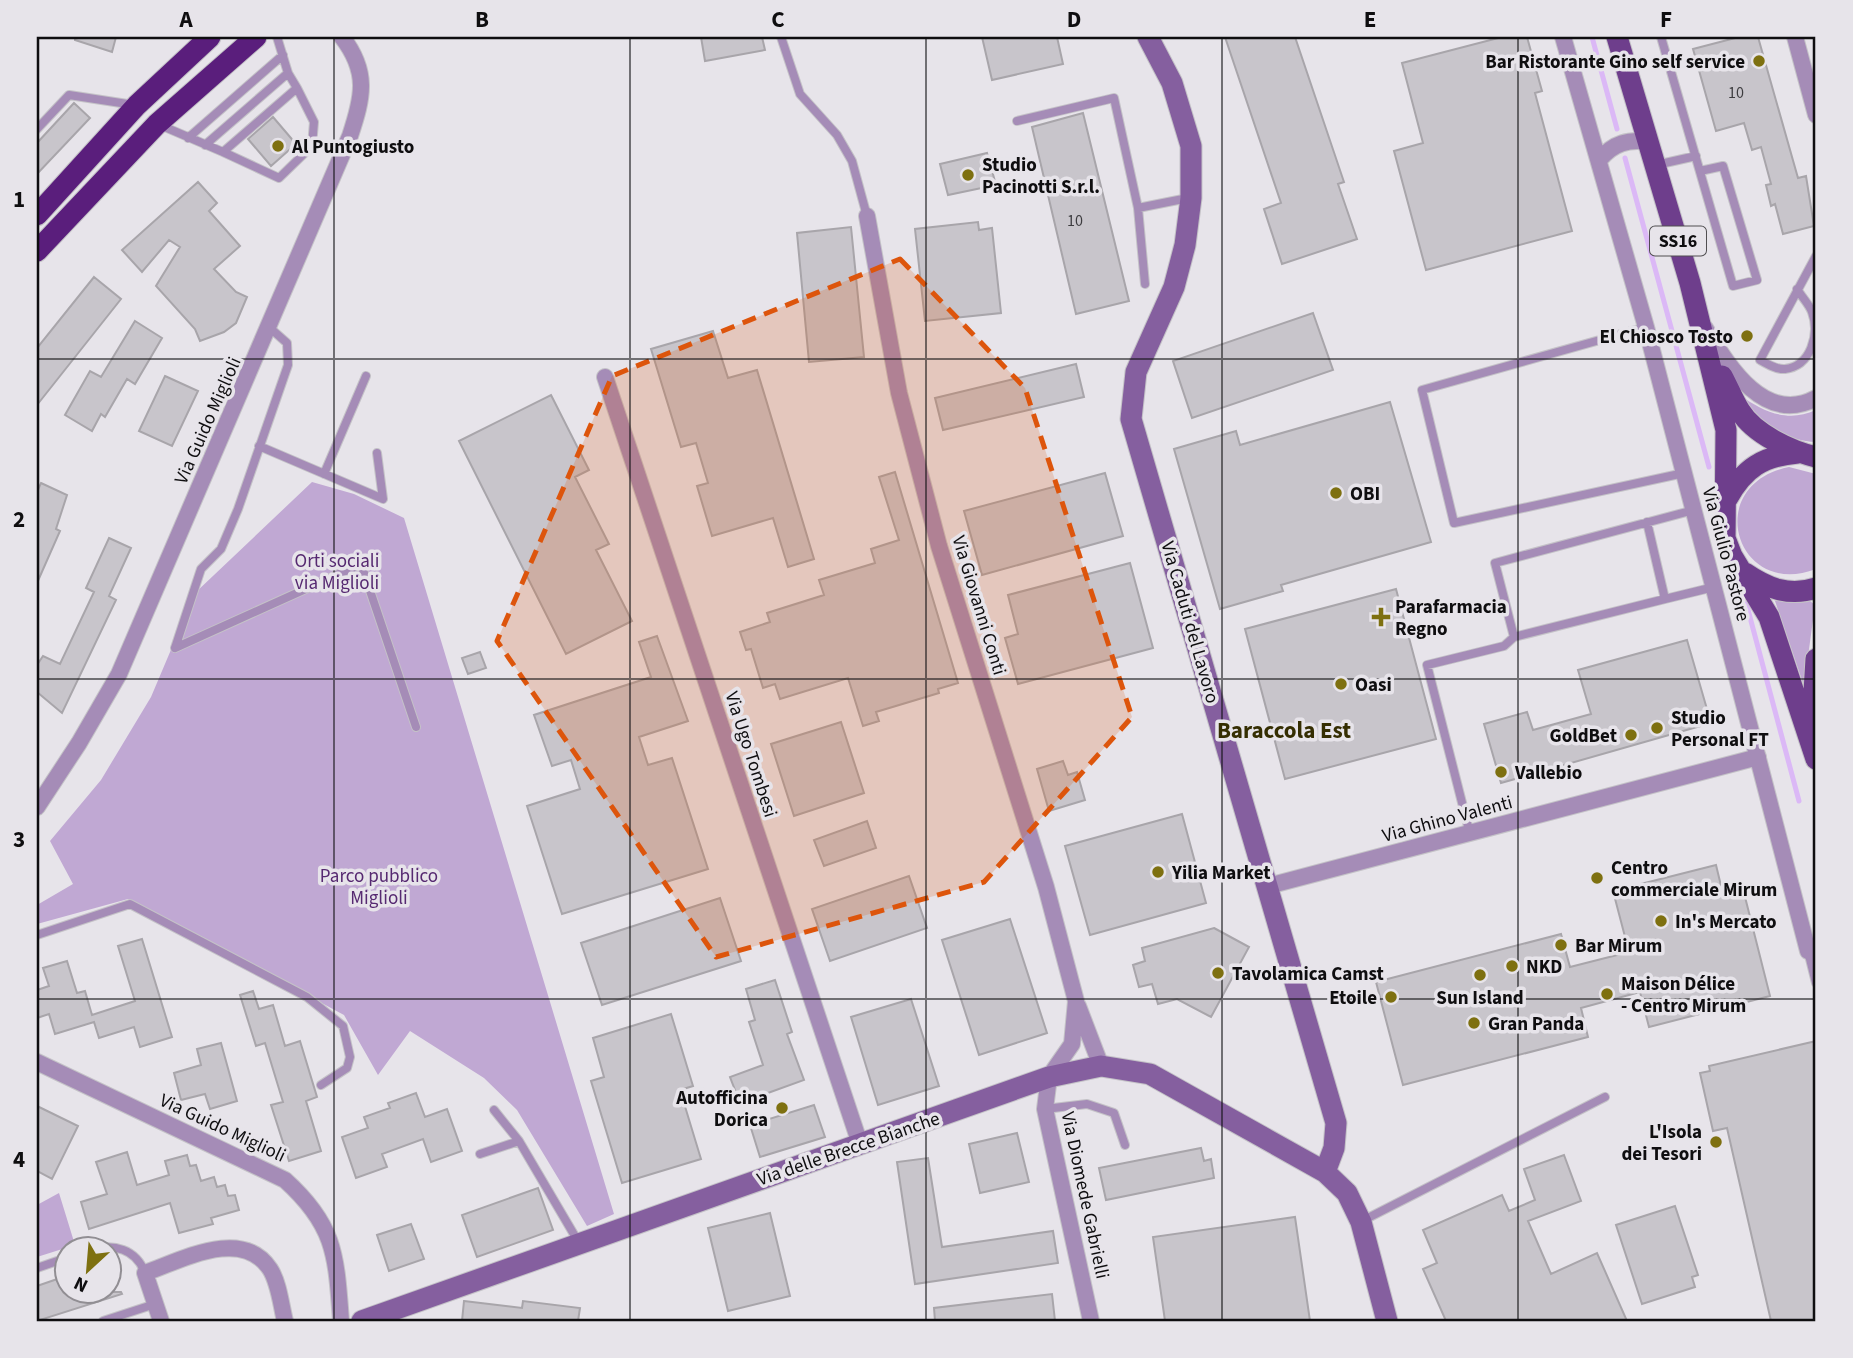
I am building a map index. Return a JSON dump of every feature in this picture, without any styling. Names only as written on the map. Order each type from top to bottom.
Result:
[{"type":"highway","points":[[37,215],[137,105],[210,37]]},
{"type":"highway","points":[[37,251],[157,124],[256,37]]},
{"type":"main road","name":"SS16","points":[[1617,37],[1699,318],[1726,430],[1727,499],[1723,518],[1725,538],[1732,556],[1769,617],[1814,750]]},
{"type":"main road","name":"SS16","points":[[1623,37],[1633,86]]},
{"type":"main road","name":"SS16","points":[[1705,342],[1741,414],[1759,429],[1807,455]]},
{"type":"main road","name":"SS16","points":[[1727,499],[1738,479],[1755,464],[1776,455],[1807,455]]},
{"type":"main road","points":[[1744,572],[1763,585],[1784,592],[1816,588]]},
{"type":"main road","name":"SS16","points":[[1814,750],[1816,659]]},
{"type":"street","name":"Via Guido Miglioli","points":[[37,807],[79,743],[119,674],[270,328],[350,136],[360,105],[363,80],[356,59],[342,37]]},
{"type":"street","name":"Via Caduti del Lavoro","points":[[1148,37],[1172,83],[1191,146],[1191,198],[1185,245],[1174,287],[1136,372],[1131,419],[1336,1123],[1334,1148],[1325,1172]]},
{"type":"street","name":"Via Giulio Pastore","points":[[1563,37],[1646,327],[1758,757],[1812,952]]},
{"type":"street","points":[[1795,37],[1816,115]]},
{"type":"street","points":[[1600,159],[1616,145],[1627,141],[1649,142]]},
{"type":"street","name":"Via Giovanni Conti","points":[[867,216],[899,393],[939,546],[1046,887],[1076,1001],[1101,1066]]},
{"type":"street","points":[[1699,318],[1727,364],[1756,394],[1786,405],[1805,404],[1816,398]]},
{"type":"street","name":"Via Ugo Tombesi","points":[[605,377],[860,1144]]},
{"type":"street","name":"Via Ghino Valenti","points":[[1268,886],[1758,757]]},
{"type":"street","name":"Via Giovanni Conti","points":[[1049,1077],[1072,1044],[1076,1001]]},
{"type":"street","name":"Via Guido Miglioli","points":[[37,1062],[285,1180],[310,1202],[329,1233],[337,1272],[341,1321]]},
{"type":"street","name":"Via delle Brecce Bianche","points":[[362,1321],[1049,1077],[1101,1066],[1150,1074],[1325,1172]]},
{"type":"street","name":"Via Diomede Gabrielli","points":[[1049,1077],[1045,1109],[1091,1321]]},
{"type":"street","points":[[1325,1172],[1347,1193],[1361,1222],[1387,1321]]},
{"type":"street","points":[[161,1321],[145,1273],[225,1248],[249,1251],[271,1270],[285,1321]]},
{"type":"lane","points":[[157,124],[279,178],[313,146],[314,122],[288,73],[277,37]]},
{"type":"lane","points":[[782,37],[800,94],[837,135],[852,161],[867,216]]},
{"type":"lane","points":[[1661,37],[1733,286],[1756,280],[1723,166],[1700,171]]},
{"type":"lane","points":[[188,138],[283,55]]},
{"type":"lane","points":[[205,145],[288,73]]},
{"type":"lane","points":[[222,152],[297,88]]},
{"type":"lane","points":[[37,129],[69,94],[137,105]]},
{"type":"lane","points":[[1017,121],[1114,98],[1138,208],[1145,284]]},
{"type":"lane","points":[[1656,165],[1696,156]]},
{"type":"lane","points":[[1138,208],[1191,198]]},
{"type":"lane","points":[[1797,289],[1813,313],[1811,349],[1805,360],[1786,369],[1775,368],[1759,360],[1797,289],[1816,256]]},
{"type":"lane","points":[[1646,327],[1422,390],[1454,523],[1684,473]]},
{"type":"lane","points":[[270,328],[287,343],[288,365],[221,549],[201,569],[175,648],[361,564],[416,727]]},
{"type":"lane","points":[[324,474],[366,376]]},
{"type":"lane","points":[[258,446],[383,499],[377,453]]},
{"type":"lane","points":[[1514,637],[1495,563],[1694,510]]},
{"type":"lane","points":[[1647,522],[1665,599]]},
{"type":"lane","points":[[1470,834],[1427,665],[1504,646],[1514,637],[1714,587]]},
{"type":"lane","points":[[37,935],[130,904],[295,991],[343,1026],[350,1057],[347,1068],[321,1085]]},
{"type":"lane","points":[[1812,952],[1816,983]]},
{"type":"lane","points":[[1361,1222],[1605,1097]]},
{"type":"lane","points":[[1045,1109],[1087,1104],[1114,1113],[1125,1145]]},
{"type":"lane","points":[[494,1110],[519,1141],[579,1243]]},
{"type":"lane","points":[[480,1154],[519,1141]]},
{"type":"lane","points":[[122,1251],[140,1261],[145,1273]]},
{"type":"lane","points":[[103,1321],[155,1304]]},
{"type":"highlighted area","points":[[900,259],[1025,388],[1132,717],[984,882],[716,957],[497,641],[612,376]]},
{"type":"green space","points":[[1740,395],[1776,414],[1796,416],[1816,410],[1816,442],[1793,438],[1772,428]]},
{"type":"green space","points":[[1789,467],[1816,474],[1816,569],[1788,574],[1766,569],[1749,555],[1740,536],[1738,515],[1745,495],[1762,478]]},
{"type":"green space","name":"Parco pubblico Miglioli","points":[[312,482],[354,494],[404,518],[614,1214],[587,1226],[517,1110],[484,1078],[410,1031],[378,1075],[344,1015],[128,899],[37,924],[37,905],[73,884],[50,841],[101,780],[151,697],[195,593]]},
{"type":"green space","points":[[1775,601],[1810,601],[1815,605],[1804,686]]},
{"type":"green space","points":[[59,1193],[72,1236],[52,1236],[52,1252],[37,1257],[37,1205]]},
{"type":"building","points":[[75,37],[116,37],[112,52],[75,40]]},
{"type":"building","points":[[701,37],[762,37],[765,50],[705,61]]},
{"type":"building","points":[[982,37],[1057,37],[1063,64],[992,80]]},
{"type":"building","points":[[1225,37],[1295,37],[1344,182],[1338,184],[1357,239],[1282,264],[1264,209],[1281,203]]},
{"type":"building","points":[[1502,37],[1527,37],[1542,91],[1535,93],[1572,231],[1426,270],[1394,151],[1423,143],[1402,63]]},
{"type":"building","points":[[1739,37],[1758,37],[1798,178],[1806,176],[1814,226],[1783,234],[1775,204],[1771,206],[1766,185],[1771,184],[1761,147],[1752,150],[1744,123],[1716,131],[1693,49]]},
{"type":"building","points":[[74,103],[90,118],[37,174],[37,143]]},
{"type":"building","points":[[1083,113],[1129,301],[1076,314],[1032,127]]},
{"type":"building","points":[[273,117],[296,144],[271,166],[248,139]]},
{"type":"building","name":"Studio Pacinotti S.r.l.","points":[[987,153],[996,185],[948,195],[940,164]]},
{"type":"building","points":[[198,182],[217,203],[209,211],[240,246],[214,269],[236,292],[247,297],[236,323],[224,332],[200,341],[195,329],[156,286],[180,247],[169,240],[142,272],[122,250]]},
{"type":"building","points":[[978,222],[979,230],[992,228],[1001,313],[925,321],[915,229]]},
{"type":"building","points":[[851,227],[864,357],[809,362],[797,233]]},
{"type":"building","points":[[94,277],[121,299],[37,405],[37,348]]},
{"type":"building","points":[[1313,313],[1333,370],[1192,418],[1173,361]]},
{"type":"building","points":[[135,321],[162,338],[135,384],[127,379],[105,417],[101,414],[92,431],[65,415],[90,371],[101,377]]},
{"type":"building","points":[[713,331],[728,378],[757,370],[814,559],[788,567],[773,518],[712,536],[697,486],[708,483],[696,443],[681,447],[651,349]]},
{"type":"building","points":[[1076,364],[1084,397],[943,430],[935,398]]},
{"type":"building","points":[[165,376],[198,391],[172,446],[139,431]]},
{"type":"building","points":[[551,395],[589,470],[575,477],[609,544],[596,550],[632,621],[566,654],[459,441]]},
{"type":"building","name":"OBI","points":[[1390,402],[1431,542],[1281,585],[1283,591],[1220,609],[1174,449],[1236,431],[1240,445]]},
{"type":"building","points":[[895,472],[958,683],[938,689],[939,693],[876,712],[879,721],[863,726],[848,678],[780,699],[775,684],[763,688],[751,649],[746,650],[740,632],[770,622],[767,613],[824,595],[819,580],[875,563],[871,549],[899,540],[879,477]]},
{"type":"building","points":[[1105,473],[1123,536],[982,575],[964,511]]},
{"type":"building","points":[[41,483],[67,495],[56,529],[60,531],[37,583],[37,492]]},
{"type":"building","points":[[109,538],[131,548],[109,596],[116,600],[62,713],[37,692],[37,665],[43,656],[60,664],[94,592],[86,588]]},
{"type":"building","points":[[1130,563],[1153,648],[1018,684],[1005,638],[1018,634],[1008,595]]},
{"type":"building","name":"Oasi","points":[[1396,589],[1436,739],[1285,779],[1245,629]]},
{"type":"building","points":[[657,636],[688,721],[639,737],[648,765],[672,758],[708,869],[562,914],[527,806],[580,789],[571,760],[552,766],[534,715],[651,677],[639,642]]},
{"type":"building","points":[[1687,640],[1711,723],[1501,783],[1484,724],[1527,712],[1533,730],[1591,714],[1578,670]]},
{"type":"building","points":[[480,652],[486,668],[468,674],[462,658]]},
{"type":"building","points":[[841,722],[864,793],[794,816],[771,744]]},
{"type":"building","points":[[1063,761],[1068,775],[1077,772],[1085,800],[1049,811],[1037,769]]},
{"type":"building","points":[[1182,814],[1206,903],[1090,935],[1065,846]]},
{"type":"building","points":[[867,821],[876,848],[824,866],[814,840]]},
{"type":"building","points":[[1716,865],[1723,894],[1743,889],[1770,996],[1649,1027],[1640,992],[1581,1008],[1588,1037],[1403,1085],[1376,982],[1561,934],[1570,967],[1629,952],[1613,891]]},
{"type":"building","points":[[909,876],[927,928],[830,961],[812,909]]},
{"type":"building","points":[[720,898],[741,961],[602,1005],[581,943]]},
{"type":"building","points":[[1010,919],[1047,1033],[979,1055],[942,940]]},
{"type":"building","points":[[1214,928],[1249,947],[1211,1017],[1177,999],[1158,1004],[1152,984],[1139,987],[1133,965],[1145,961],[1142,948]]},
{"type":"building","points":[[142,939],[172,1037],[140,1047],[134,1027],[99,1038],[94,1022],[55,1034],[49,1014],[37,1018],[37,990],[49,986],[43,968],[67,961],[77,993],[85,991],[92,1015],[135,1001],[118,946]]},
{"type":"building","points":[[775,980],[792,1032],[787,1034],[804,1080],[740,1103],[730,1077],[763,1065],[749,1022],[755,1020],[746,989]]},
{"type":"building","points":[[253,991],[259,1009],[273,1005],[285,1046],[300,1041],[317,1097],[306,1101],[321,1151],[289,1161],[271,1105],[283,1102],[265,1043],[256,1046],[240,995]]},
{"type":"building","points":[[911,999],[939,1086],[878,1105],[851,1017]]},
{"type":"building","points":[[671,1014],[693,1086],[680,1090],[701,1159],[622,1183],[591,1081],[604,1077],[593,1038]]},
{"type":"building","points":[[1816,1041],[1816,1321],[1771,1321],[1727,1128],[1713,1131],[1700,1073],[1710,1071],[1709,1066]]},
{"type":"building","points":[[221,1043],[237,1101],[210,1109],[205,1094],[181,1100],[174,1073],[201,1065],[197,1049]]},
{"type":"building","points":[[416,1093],[425,1117],[447,1109],[462,1151],[431,1162],[423,1139],[382,1154],[387,1167],[356,1178],[342,1137],[368,1128],[364,1117],[390,1108],[388,1103]]},
{"type":"building","points":[[814,1105],[825,1137],[760,1157],[750,1125]]},
{"type":"building","points":[[37,1106],[78,1126],[52,1179],[37,1171]]},
{"type":"building","points":[[1017,1133],[1029,1182],[980,1193],[969,1144]]},
{"type":"building","points":[[1201,1148],[1204,1161],[1211,1159],[1214,1178],[1106,1200],[1099,1168]]},
{"type":"building","points":[[127,1152],[137,1185],[169,1175],[165,1161],[187,1155],[190,1166],[196,1165],[201,1181],[214,1177],[217,1187],[225,1185],[228,1196],[235,1195],[239,1210],[211,1218],[213,1224],[179,1233],[170,1203],[89,1229],[81,1202],[107,1194],[96,1162]]},
{"type":"building","points":[[1564,1155],[1581,1201],[1528,1221],[1551,1274],[1597,1253],[1627,1321],[1446,1321],[1423,1269],[1437,1263],[1423,1230],[1502,1195],[1509,1211],[1535,1200],[1524,1169]]},
{"type":"building","points":[[928,1158],[942,1247],[1053,1231],[1058,1263],[915,1284],[897,1162]]},
{"type":"building","points":[[538,1188],[553,1230],[477,1257],[462,1215]]},
{"type":"building","points":[[1675,1206],[1698,1275],[1692,1277],[1695,1287],[1642,1304],[1616,1225]]},
{"type":"building","points":[[770,1213],[790,1296],[728,1311],[708,1228]]},
{"type":"building","points":[[1295,1217],[1310,1321],[1165,1321],[1153,1237]]},
{"type":"building","points":[[411,1224],[424,1259],[389,1271],[377,1235]]},
{"type":"building","points":[[52,1281],[52,1306],[84,1306],[37,1321],[37,1286]]},
{"type":"building","points":[[1052,1294],[1055,1321],[935,1321],[934,1308]]},
{"type":"building","points":[[464,1301],[522,1308],[523,1301],[580,1308],[578,1321],[462,1321]]},
{"type":"waterway","points":[[1592,37],[1617,129]]},
{"type":"waterway","points":[[1625,158],[1709,467]]},
{"type":"waterway","points":[[1743,591],[1799,801]]},
{"type":"place","name":"Bar Ristorante Gino self service","points":[[1759,61]]},
{"type":"place","name":"Al Puntogiusto","points":[[278,146]]},
{"type":"place","name":"Studio Pacinotti S.r.l.","points":[[968,175]]},
{"type":"place","name":"El Chiosco Tosto","points":[[1747,336]]},
{"type":"place","name":"OBI","points":[[1336,493]]},
{"type":"place","name":"Parafarmacia Regno","points":[[1381,617]]},
{"type":"place","name":"Oasi","points":[[1341,684]]},
{"type":"place","name":"Studio Personal FT","points":[[1657,728]]},
{"type":"place","name":"GoldBet","points":[[1631,735]]},
{"type":"place","name":"Vallebio","points":[[1501,772]]},
{"type":"place","name":"Yilia Market","points":[[1158,872]]},
{"type":"place","name":"Centro commerciale Mirum","points":[[1597,878]]},
{"type":"place","name":"In's Mercato","points":[[1661,921]]},
{"type":"place","name":"Bar Mirum","points":[[1561,945]]},
{"type":"place","name":"NKD","points":[[1512,966]]},
{"type":"place","name":"Tavolamica Camst","points":[[1218,973]]},
{"type":"place","name":"Sun Island","points":[[1480,975]]},
{"type":"place","name":"Maison Délice - Centro Mirum","points":[[1607,994]]},
{"type":"place","name":"Etoile","points":[[1391,997]]},
{"type":"place","name":"Gran Panda","points":[[1474,1023]]},
{"type":"place","name":"Autofficina Dorica","points":[[782,1108]]},
{"type":"place","name":"L'Isola dei Tesori","points":[[1716,1142]]},
{"type":"district","name":"Baraccola Est","points":[[1284,730]]},
{"type":"park label","name":"Orti sociali via Miglioli","points":[[337,571]]}]
